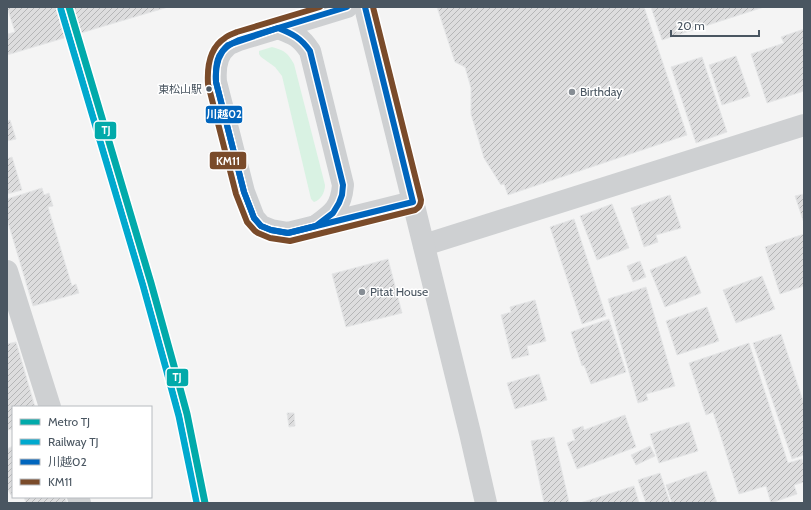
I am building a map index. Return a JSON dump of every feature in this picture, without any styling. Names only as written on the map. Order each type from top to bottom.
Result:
[{"type":"street","points":[[347,7],[239,40],[227,46],[216,61],[216,82],[244,192],[254,218],[261,226],[271,230],[288,233],[413,202]]},
{"type":"street","points":[[365,7],[486,503]]},
{"type":"street","points":[[278,28],[295,35],[304,42],[310,51],[343,185],[339,203],[332,214],[316,226]]},
{"type":"street","points":[[424,245],[804,125]]},
{"type":"street","points":[[7,271],[11,302],[50,406]]},
{"type":"green space","points":[[272,47],[285,52],[294,64],[325,185],[322,195],[314,202],[311,199],[282,76],[275,67],[259,54],[259,51]]},
{"type":"building","points":[[7,7],[168,7],[7,55],[7,30],[8,34],[15,32]]},
{"type":"building","points":[[437,7],[644,7],[687,135],[508,195],[504,184],[501,185],[484,158],[471,114],[471,88],[465,67],[455,62]]},
{"type":"building","points":[[651,7],[764,7],[662,40]]},
{"type":"building","points":[[804,29],[804,91],[767,103],[751,54],[784,43],[781,37]]},
{"type":"building","points":[[736,56],[750,96],[722,105],[709,65]]},
{"type":"building","points":[[702,57],[727,132],[696,143],[671,67]]},
{"type":"building","points":[[10,120],[16,139],[7,141],[7,121]]},
{"type":"building","points":[[12,157],[22,190],[7,194],[7,159]]},
{"type":"building","points":[[42,188],[44,195],[49,193],[53,206],[48,207],[72,286],[76,284],[79,293],[33,306],[7,219],[7,199]]},
{"type":"building","points":[[804,194],[804,223],[795,196]]},
{"type":"building","points":[[670,195],[681,228],[656,235],[658,242],[644,247],[631,208]]},
{"type":"building","points":[[612,204],[629,248],[597,260],[580,216]]},
{"type":"building","points":[[574,219],[606,316],[582,324],[550,227]]},
{"type":"building","points":[[804,234],[804,286],[780,294],[765,247]]},
{"type":"building","points":[[686,256],[701,293],[665,307],[650,270]]},
{"type":"building","points":[[388,259],[402,313],[346,327],[332,274]]},
{"type":"building","points":[[640,261],[646,277],[633,282],[627,266]]},
{"type":"building","points":[[762,276],[775,309],[736,323],[723,290]]},
{"type":"building","points":[[646,287],[675,386],[646,394],[648,400],[638,403],[608,299]]},
{"type":"building","points":[[535,300],[546,341],[527,346],[529,355],[512,359],[501,315],[511,312],[510,307]]},
{"type":"building","points":[[707,307],[719,341],[677,355],[666,321]]},
{"type":"building","points":[[609,319],[626,372],[591,384],[584,365],[582,366],[571,332]]},
{"type":"building","points":[[781,334],[804,404],[804,455],[792,459],[753,343]]},
{"type":"building","points":[[16,342],[35,406],[12,406],[12,429],[7,430],[7,344]]},
{"type":"building","points":[[749,343],[788,463],[802,459],[804,465],[804,482],[794,485],[797,494],[771,503],[766,486],[739,494],[713,412],[706,415],[689,363]]},
{"type":"building","points":[[539,374],[547,400],[515,409],[507,383]]},
{"type":"building","points":[[287,413],[294,413],[295,426],[289,427]]},
{"type":"building","points":[[625,415],[636,447],[577,469],[567,443],[575,440],[572,430],[583,426],[584,430]]},
{"type":"building","points":[[689,422],[698,451],[659,463],[650,434]]},
{"type":"building","points":[[554,437],[569,502],[565,503],[544,503],[531,441]]},
{"type":"building","points":[[12,446],[11,495],[7,488],[7,449]]},
{"type":"building","points":[[650,446],[655,456],[636,465],[631,455]]},
{"type":"building","points":[[706,471],[717,503],[672,503],[666,485]]},
{"type":"building","points":[[660,473],[670,503],[646,503],[638,480]]},
{"type":"building","points":[[634,486],[639,503],[580,503]]},
{"type":"building","points":[[24,498],[65,498],[67,503],[26,503]]},
{"type":"metro line","name":"TJ","points":[[69,7],[151,283],[174,366],[187,414],[205,503]]},
{"type":"rail line","name":"TJ","points":[[61,9],[143,285],[166,368],[179,416],[197,503]]},
{"type":"transit line","name":"KM11","points":[[320,7],[229,35],[215,47],[210,58],[208,84],[236,194],[247,222],[255,231],[270,238],[290,241],[415,210],[420,205],[421,200],[373,7]]},
{"type":"transit line","name":"川越02","points":[[347,7],[239,40],[226,47],[222,51],[217,61],[216,82],[244,192],[254,218],[261,226],[271,230],[288,233],[413,202],[365,7]]},
{"type":"transit line","name":"川越02","points":[[278,28],[296,37],[310,51],[343,185],[342,195],[333,213],[316,226],[288,233],[271,230],[261,226],[254,218],[244,192],[216,82],[219,57],[228,45],[278,28]]},
{"type":"place","name":"東松山駅","points":[[209,89]]},
{"type":"place","name":"Birthday","points":[[572,92]]},
{"type":"place","name":"Pitat House","points":[[362,292]]}]
